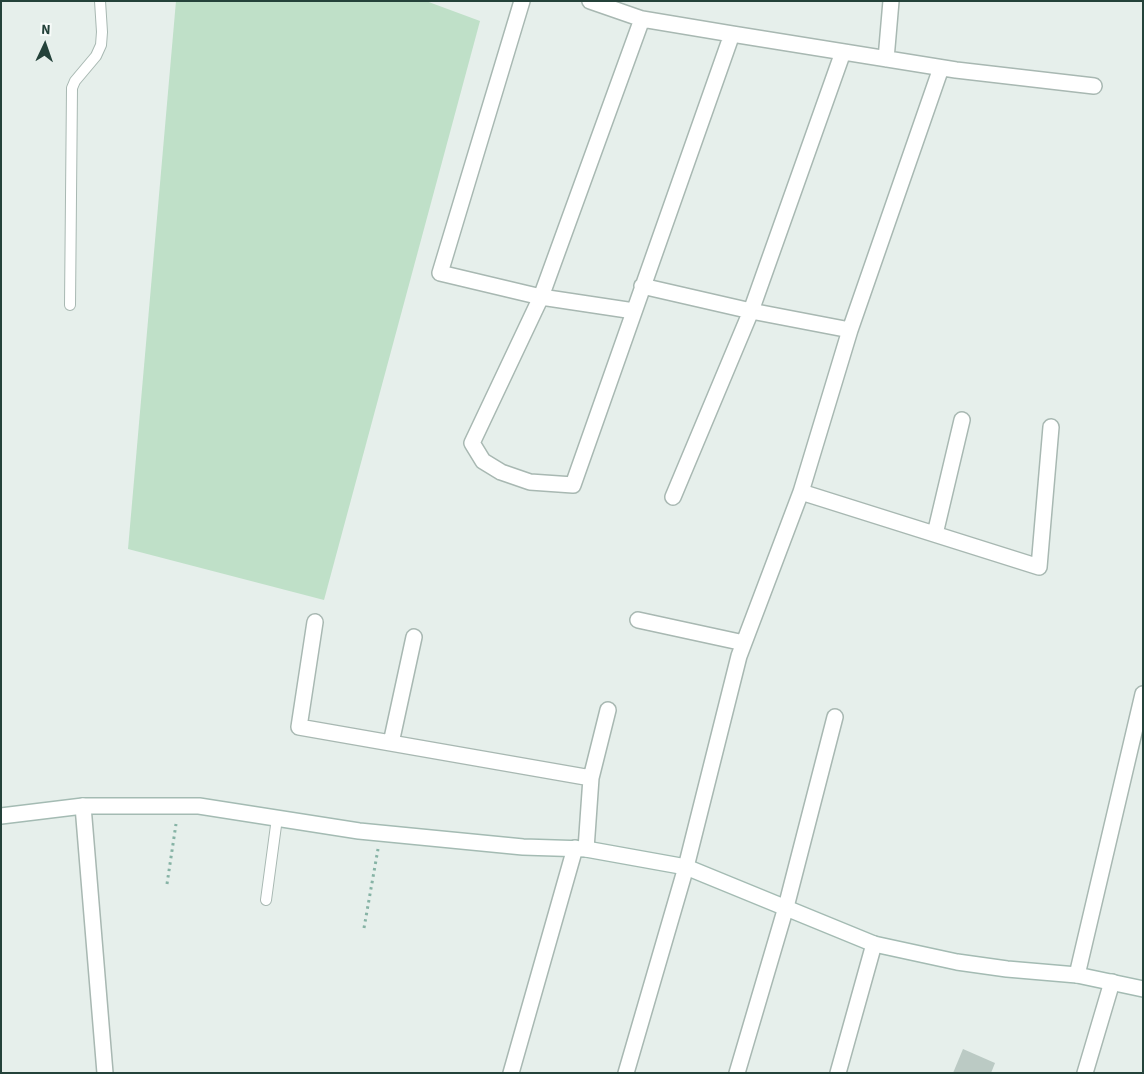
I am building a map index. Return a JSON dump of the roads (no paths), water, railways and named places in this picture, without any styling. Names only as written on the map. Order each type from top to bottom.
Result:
[{"type":"street","points":[[522,1],[440,273],[541,297],[634,311]]},
{"type":"street","points":[[590,1],[642,19],[941,68],[1094,86]]},
{"type":"street","points":[[886,59],[891,1]]},
{"type":"street","points":[[642,19],[541,297],[472,443],[483,461],[501,472],[530,482],[573,486],[732,34]]},
{"type":"street","points":[[673,497],[751,311],[843,52]]},
{"type":"street","points":[[626,1073],[686,867],[739,656],[801,492],[850,330],[941,68]]},
{"type":"street","points":[[642,286],[751,311],[850,330]]},
{"type":"street","points":[[935,534],[962,420]]},
{"type":"street","points":[[801,492],[1039,567],[1051,427]]},
{"type":"street","points":[[638,620],[744,643]]},
{"type":"street","points":[[315,622],[299,727],[591,778]]},
{"type":"street","points":[[391,743],[414,637]]},
{"type":"street","points":[[1077,975],[1143,694]]},
{"type":"street","points":[[511,1073],[580,848],[591,778],[608,710]]},
{"type":"street","points":[[737,1073],[786,907],[835,717]]},
{"type":"street","points":[[83,806],[105,1073]]},
{"type":"street","points":[[1,816],[83,806],[199,806],[381,834],[523,847],[580,848],[686,867],[874,944],[957,962],[1007,969],[1077,975],[1143,989]]},
{"type":"street","points":[[838,1073],[874,944]]},
{"type":"street","points":[[1085,1073],[1112,982]]},
{"type":"lane","points":[[70,306],[72,88],[75,81],[96,56],[101,45],[100,1]]},
{"type":"lane","points":[[266,900],[277,818]]}]
